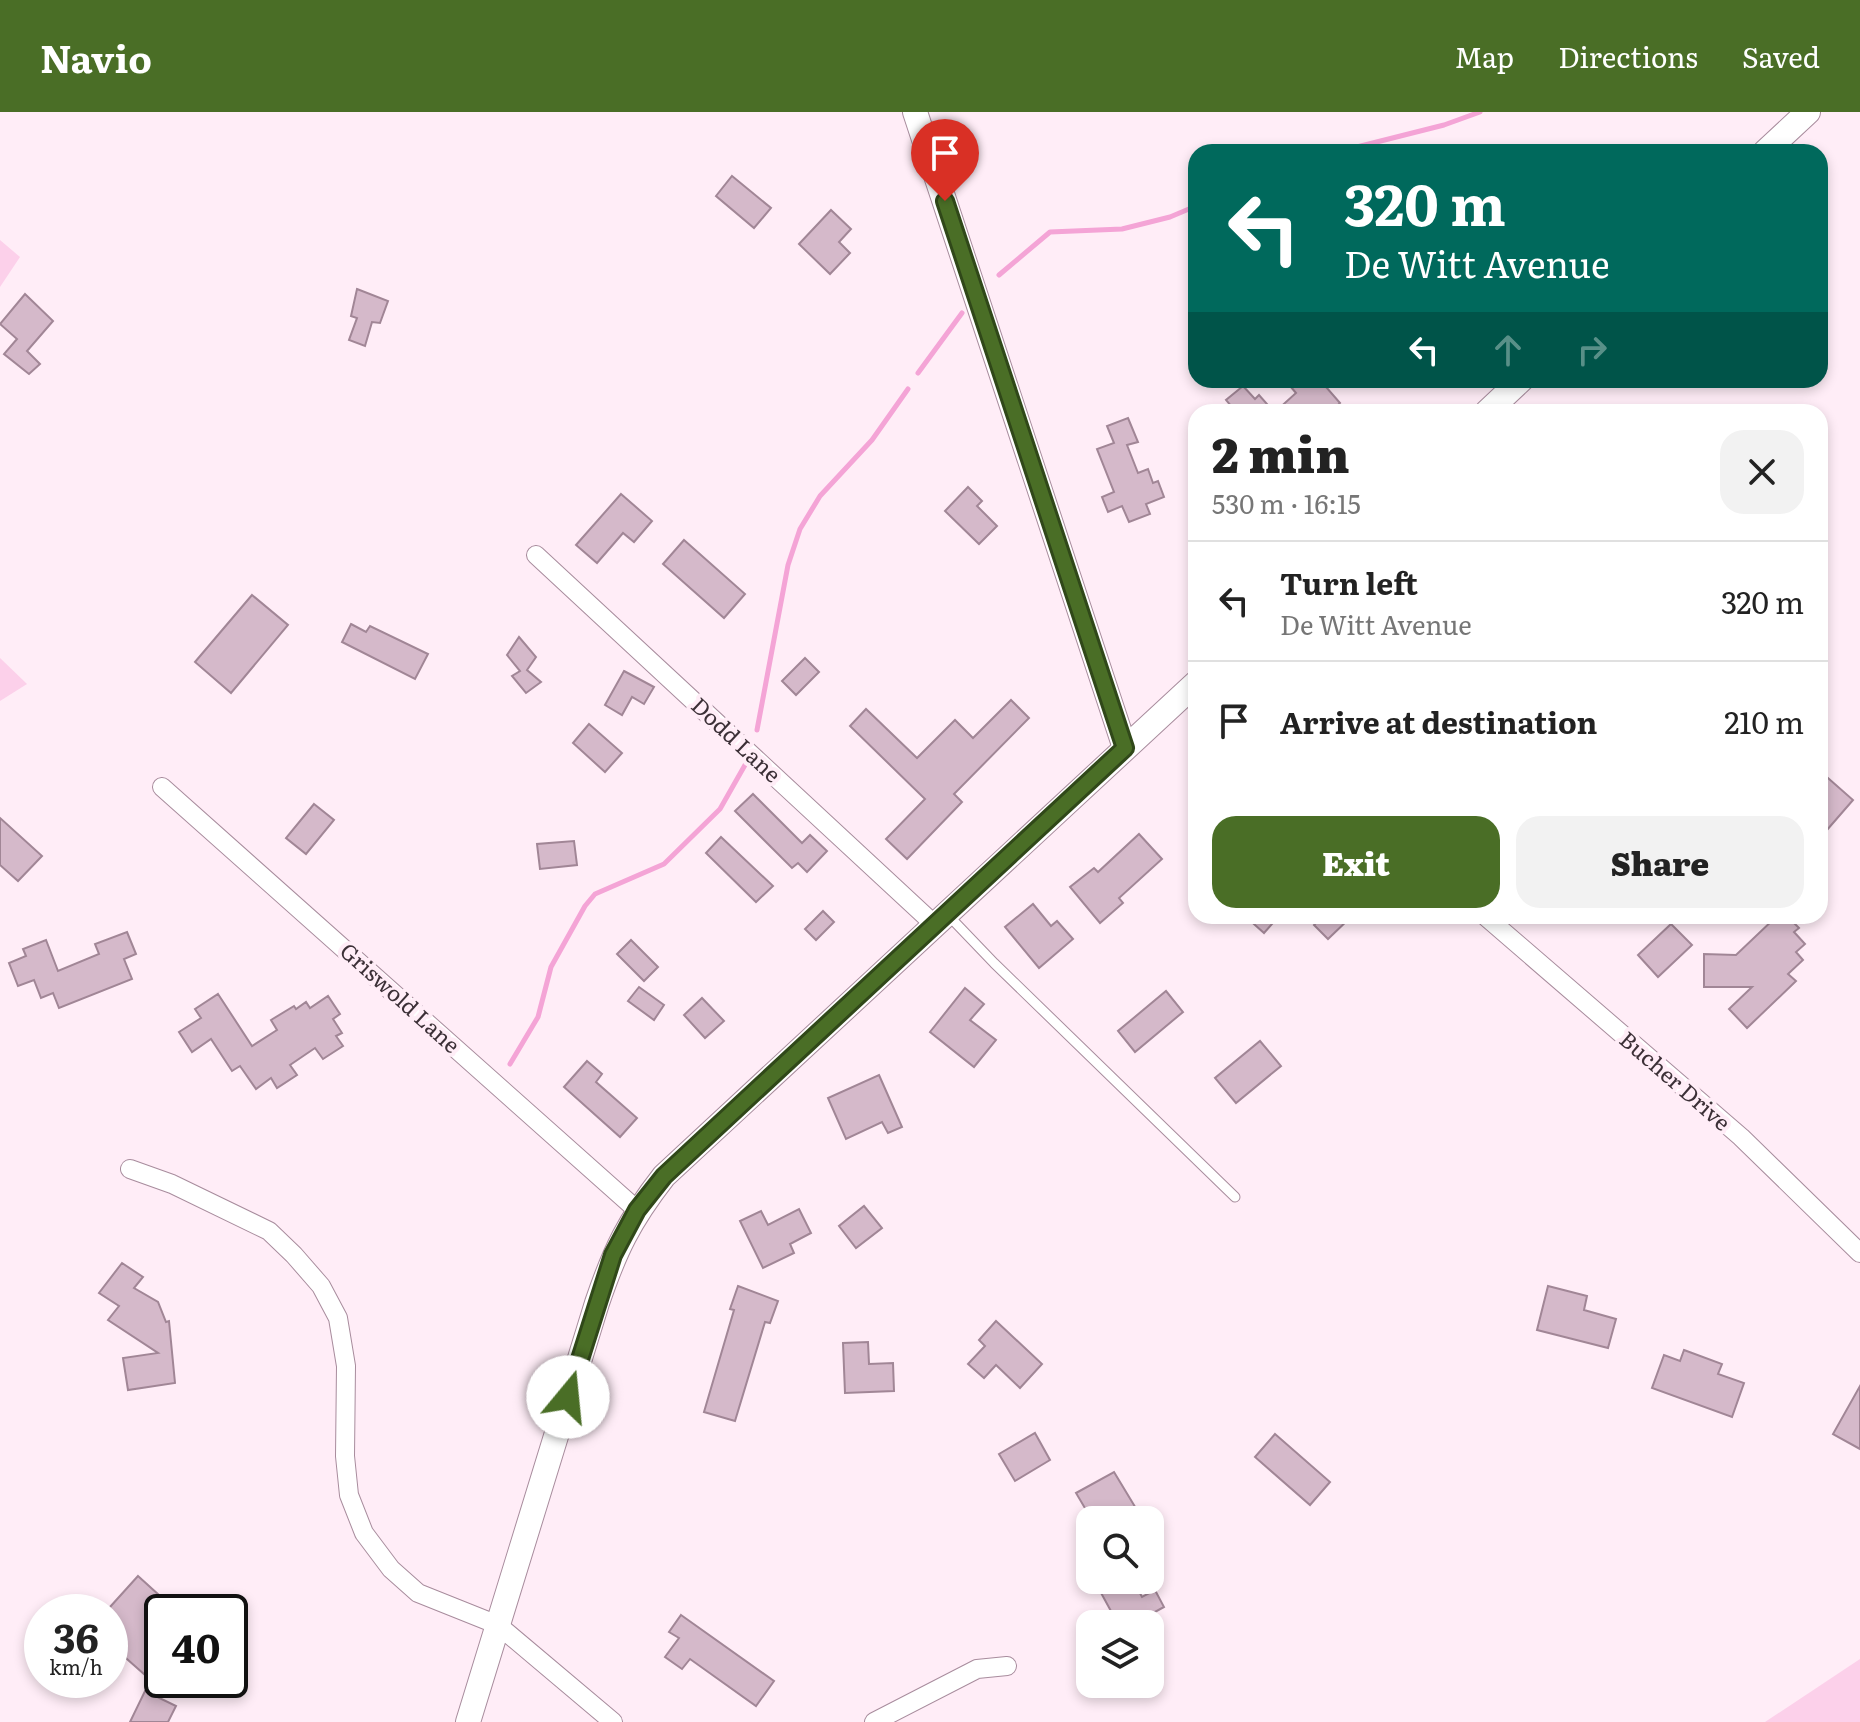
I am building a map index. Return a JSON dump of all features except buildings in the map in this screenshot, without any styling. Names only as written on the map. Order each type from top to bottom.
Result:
[{"type":"street","points":[[915,112],[1125,748]]},
{"type":"street","points":[[1774,144],[1808,112]]},
{"type":"street","points":[[1496,404],[1512,388]]},
{"type":"street","name":"Dodd Lane","points":[[536,555],[942,920]]},
{"type":"street","points":[[468,1722],[609,1267],[637,1210],[664,1176],[1188,690]]},
{"type":"street","name":"Griswold Lane","points":[[162,787],[637,1210]]},
{"type":"street","name":"Bucher Drive","points":[[1494,924],[1741,1137],[1860,1253]]},
{"type":"street","points":[[130,1169],[172,1184],[269,1231],[321,1286],[338,1318],[346,1366],[345,1456],[349,1495],[364,1533],[391,1569],[418,1593],[498,1625],[613,1722]]},
{"type":"street","points":[[874,1722],[977,1669],[1007,1666]]},
{"type":"lane","points":[[942,920],[994,963],[1235,1197]]},
{"type":"shaded area","points":[[0,240],[20,257],[0,287]]},
{"type":"shaded area","points":[[0,658],[27,684],[0,701]]},
{"type":"shaded area","points":[[1860,1659],[1860,1722],[1765,1722]]},
{"type":"waterway","points":[[1369,144],[1444,125],[1480,112]]},
{"type":"waterway","points":[[999,275],[1050,232],[1122,229],[1188,209]]},
{"type":"waterway","points":[[918,373],[962,313]]},
{"type":"waterway","points":[[757,730],[788,565],[800,529],[820,496],[872,440],[908,389]]},
{"type":"waterway","points":[[510,1064],[538,1017],[551,967],[585,906],[595,894],[664,864],[720,809],[745,765]]},
{"type":"route","points":[[568,1397],[613,1255],[637,1210],[664,1176],[1125,748],[945,201]]}]
